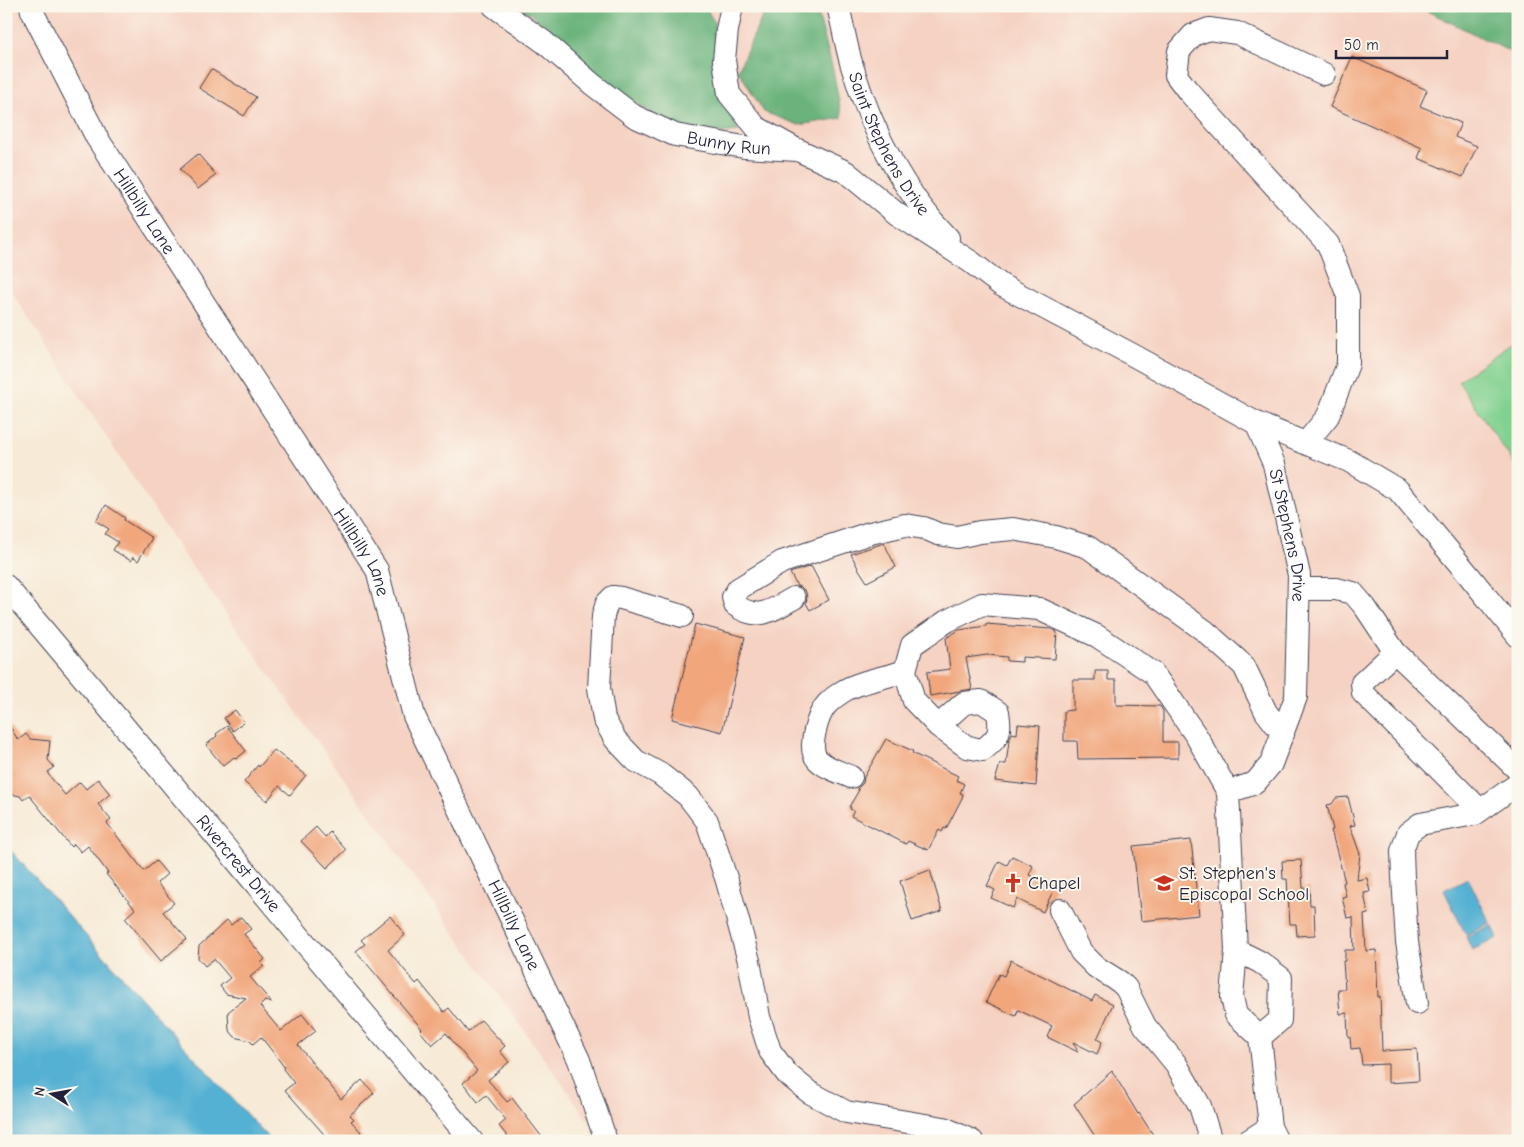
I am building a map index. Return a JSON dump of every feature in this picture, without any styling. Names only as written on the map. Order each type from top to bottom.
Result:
[{"type":"street","name":"Hillbilly Lane","points":[[32,6],[32,11],[97,138],[377,570],[414,716],[579,1060],[606,1141]]},
{"type":"street","name":"Bunny Run","points":[[494,6],[544,42],[592,84],[634,116],[675,135],[744,147],[798,150],[846,172],[897,214],[971,262]]},
{"type":"street","points":[[717,6],[727,30]]},
{"type":"street","points":[[732,6],[724,60],[730,94],[756,127],[798,150]]},
{"type":"street","name":"Saint Stephens Drive","points":[[838,6],[852,66],[879,138],[916,199],[936,226],[971,262]]},
{"type":"street","points":[[1306,443],[1328,416],[1348,364],[1348,296],[1328,244],[1176,75],[1179,51],[1193,35],[1209,29],[1237,33],[1324,74]]},
{"type":"street","points":[[971,262],[1001,285],[1256,423],[1349,461],[1398,490],[1468,572],[1518,636]]},
{"type":"street","name":"St Stephens Drive","points":[[1228,792],[1254,783],[1271,764],[1296,697],[1299,575],[1274,464],[1256,423]]},
{"type":"street","points":[[794,598],[767,613],[759,614],[743,611],[735,605],[733,597],[738,589],[782,562],[870,533],[905,525],[957,537],[980,532],[1013,529],[1056,537],[1088,546],[1204,631],[1244,666],[1266,712],[1283,734]]},
{"type":"street","name":"Rivercrest Drive","points":[[6,586],[157,764],[348,996],[472,1141]]},
{"type":"street","points":[[1299,589],[1336,589],[1353,593],[1365,607],[1395,652],[1518,770]]},
{"type":"street","points":[[682,616],[621,598],[613,597],[607,603],[603,616],[599,688],[604,719],[615,739],[636,761],[660,774],[688,796],[707,821],[727,881],[749,961],[759,1017],[770,1050],[786,1074],[809,1092],[846,1112],[944,1128],[972,1141]]},
{"type":"street","points":[[938,726],[914,701],[905,671],[912,645],[947,621],[982,604],[1039,609],[1097,636],[1153,673],[1197,738],[1228,792],[1236,950],[1232,997],[1236,1015],[1260,1037],[1273,1134],[1248,1141]]},
{"type":"street","points":[[1395,652],[1362,683],[1363,692],[1480,810]]},
{"type":"street","points":[[851,776],[823,764],[815,758],[813,742],[819,719],[827,704],[843,691],[905,671]]},
{"type":"street","points":[[1417,1004],[1407,942],[1403,877],[1402,851],[1408,833],[1420,824],[1475,814],[1518,784]]},
{"type":"street","points":[[1060,910],[1081,952],[1096,967],[1126,988],[1145,1026],[1176,1064],[1200,1106],[1211,1141]]},
{"type":"street","points":[[1236,950],[1260,962],[1280,978],[1280,1020],[1260,1037]]},
{"type":"shaded area","name":"St. Stephen's Episcopal School","points":[[6,6],[1417,6],[1509,51],[1518,63],[1518,1141],[603,1141],[177,545],[6,283]]},
{"type":"green space","points":[[517,6],[705,6],[714,22],[716,74],[739,131],[722,133],[673,127],[613,88],[531,14]]},
{"type":"green space","points":[[767,6],[816,6],[833,70],[842,118],[799,125],[764,112],[738,70]]},
{"type":"green space","points":[[1417,6],[1518,6],[1518,63],[1509,51]]},
{"type":"green space","points":[[1518,339],[1518,469],[1458,381]]},
{"type":"water","points":[[6,845],[172,1033],[271,1141],[6,1141]]},
{"type":"water","points":[[1468,878],[1490,923],[1466,935],[1444,890]]},
{"type":"water","points":[[1492,925],[1498,938],[1472,950],[1466,937]]},
{"type":"building","points":[[1352,57],[1427,90],[1420,106],[1461,123],[1455,137],[1477,146],[1463,177],[1418,158],[1422,148],[1330,107]]},
{"type":"building","points":[[211,69],[256,97],[244,116],[199,88]]},
{"type":"building","points":[[198,154],[216,175],[198,189],[180,169]]},
{"type":"building","points":[[106,505],[125,518],[124,520],[152,538],[138,561],[133,557],[131,561],[113,550],[118,542],[105,534],[109,529],[96,521]]},
{"type":"building","points":[[884,543],[896,567],[867,582],[851,554]]},
{"type":"building","points":[[811,566],[829,600],[810,610],[806,603],[806,592],[797,586],[790,573]]},
{"type":"building","points":[[695,624],[745,637],[722,732],[672,719]]},
{"type":"building","points":[[986,624],[1051,629],[1057,632],[1055,659],[1022,657],[1022,662],[1007,661],[1007,657],[987,655],[966,658],[972,689],[930,696],[927,672],[950,669],[946,638],[959,630],[986,626]]},
{"type":"building","points":[[1095,671],[1108,671],[1108,680],[1116,680],[1116,705],[1160,706],[1163,711],[1163,742],[1178,742],[1178,758],[1078,759],[1077,741],[1064,741],[1064,711],[1073,710],[1073,680],[1095,680]]},
{"type":"building","points":[[235,710],[244,722],[233,731],[224,718]]},
{"type":"building","points":[[6,720],[18,740],[26,734],[30,739],[50,741],[48,760],[54,767],[48,774],[65,795],[80,782],[86,789],[98,779],[110,794],[98,804],[111,820],[107,823],[144,871],[156,861],[167,874],[157,883],[174,903],[163,912],[187,939],[161,961],[125,918],[135,909],[106,874],[108,873],[88,846],[81,852],[74,844],[71,847],[29,795],[23,800],[20,796],[6,793]]},
{"type":"building","points":[[1018,724],[1040,726],[1036,786],[995,781],[1000,764],[1006,764],[1009,741],[1012,733],[1017,734]]},
{"type":"building","points":[[227,726],[246,751],[236,759],[234,757],[223,766],[206,745]]},
{"type":"building","points":[[886,739],[913,751],[912,753],[958,776],[956,780],[964,784],[960,793],[963,794],[962,798],[946,829],[944,828],[942,832],[939,830],[928,850],[908,841],[906,844],[851,816],[854,811],[849,807],[859,790],[857,789],[863,783],[864,777]]},
{"type":"building","points":[[274,750],[306,775],[290,795],[279,786],[267,801],[244,782]]},
{"type":"building","points":[[1348,797],[1355,825],[1350,826],[1360,854],[1357,880],[1367,878],[1370,892],[1364,893],[1368,914],[1364,915],[1366,951],[1376,950],[1382,1051],[1417,1049],[1419,1081],[1388,1083],[1388,1064],[1362,1065],[1360,1048],[1351,1049],[1350,1037],[1348,1037],[1347,1013],[1340,1014],[1338,989],[1345,989],[1343,961],[1345,961],[1345,950],[1354,950],[1353,917],[1347,918],[1342,897],[1346,896],[1343,883],[1345,882],[1331,830],[1333,830],[1327,805],[1332,804],[1336,798]]},
{"type":"building","points":[[316,827],[325,837],[330,832],[346,850],[327,868],[301,841]]},
{"type":"building","points":[[1191,840],[1199,915],[1141,921],[1133,846]]},
{"type":"building","points":[[1012,856],[1033,866],[1029,875],[1055,887],[1043,912],[1017,899],[1013,908],[991,898],[995,890],[987,886],[999,861],[1007,865]]},
{"type":"building","points":[[1301,860],[1303,888],[1309,888],[1310,905],[1314,905],[1315,935],[1297,936],[1296,924],[1290,924],[1287,879],[1283,879],[1282,861]]},
{"type":"building","points":[[930,870],[942,911],[912,921],[900,881]]},
{"type":"building","points":[[390,916],[405,935],[388,950],[416,984],[419,981],[444,1012],[449,1008],[468,1032],[481,1020],[505,1046],[500,1051],[509,1062],[488,1080],[507,1102],[512,1098],[545,1141],[511,1141],[499,1126],[506,1120],[486,1095],[478,1102],[463,1083],[477,1071],[446,1033],[432,1045],[420,1031],[422,1029],[356,951],[365,944],[361,940]]},
{"type":"building","points":[[241,917],[251,929],[244,934],[265,959],[261,963],[264,966],[250,977],[272,1003],[265,1001],[260,1006],[281,1031],[302,1014],[316,1031],[298,1045],[341,1099],[362,1080],[374,1093],[350,1115],[354,1119],[351,1121],[361,1132],[359,1134],[365,1141],[330,1141],[285,1090],[294,1083],[261,1037],[253,1044],[250,1041],[235,1037],[229,1030],[228,1012],[246,998],[226,994],[220,986],[230,978],[214,959],[205,966],[198,958],[199,946],[227,920],[231,925]]},
{"type":"building","points":[[1011,960],[1092,1001],[1095,995],[1113,1004],[1097,1039],[1102,1042],[1097,1054],[1073,1042],[1078,1052],[1047,1037],[1052,1026],[1018,1010],[1016,1016],[986,1002],[999,974],[1004,976]]},
{"type":"building","points":[[1112,1071],[1157,1141],[1098,1141],[1074,1104]]},
{"type":"place","name":"Chapel","points":[[1013,883]]},
{"type":"place","name":"St. Stephen's Episcopal School","points":[[1164,883]]}]
